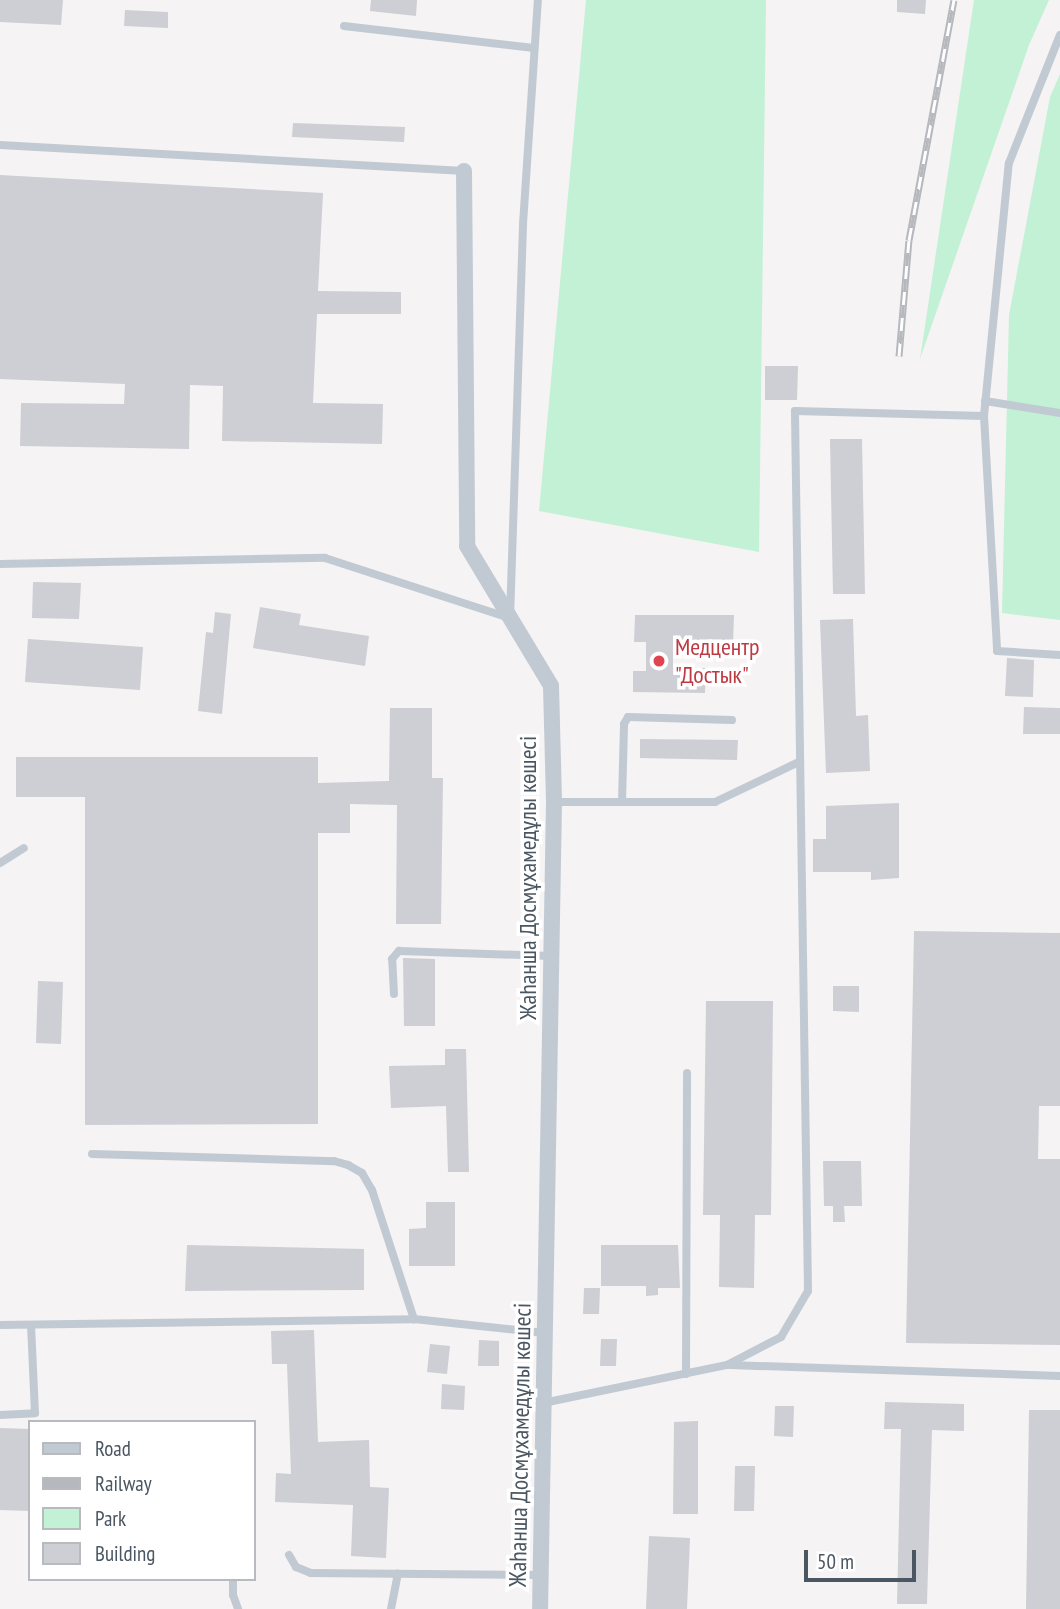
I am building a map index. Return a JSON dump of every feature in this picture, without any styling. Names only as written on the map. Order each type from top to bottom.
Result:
[{"type":"street","name":"Жаһанша Досмұхамедұлы көшесі","points":[[464,171],[467,546],[551,686],[554,802],[540,1609]]},
{"type":"lane","points":[[0,564],[325,558],[510,618],[523,224],[538,0]]},
{"type":"lane","points":[[344,26],[534,48]]},
{"type":"lane","points":[[1060,35],[1009,163],[984,416],[997,651],[1060,656]]},
{"type":"lane","points":[[0,145],[464,171]]},
{"type":"lane","points":[[985,401],[1060,413]]},
{"type":"lane","points":[[727,1365],[781,1337],[808,1291],[795,411],[984,416]]},
{"type":"lane","points":[[622,802],[624,724],[628,717],[732,720]]},
{"type":"lane","points":[[554,802],[715,802],[799,762]]},
{"type":"lane","points":[[0,863],[24,848]]},
{"type":"lane","points":[[394,994],[392,959],[398,951],[551,956]]},
{"type":"lane","points":[[686,1374],[687,1073]]},
{"type":"lane","points":[[92,1154],[334,1161],[348,1165],[362,1173],[372,1190],[414,1319]]},
{"type":"lane","points":[[0,1325],[414,1319],[544,1333]]},
{"type":"lane","points":[[0,1415],[35,1413],[31,1325]]},
{"type":"lane","points":[[543,1403],[727,1365],[1060,1376]]},
{"type":"lane","points":[[289,1555],[296,1567],[311,1573],[541,1576]]},
{"type":"lane","points":[[391,1609],[398,1574]]},
{"type":"lane","points":[[233,1581],[238,1609]]},
{"type":"green space","points":[[586,0],[766,0],[759,552],[539,511]]},
{"type":"green space","points":[[974,0],[1049,0],[1029,45],[920,359]]},
{"type":"green space","points":[[1060,74],[1060,620],[1002,613],[1009,315],[1050,97]]},
{"type":"building","points":[[0,0],[63,0],[61,25],[0,22]]},
{"type":"building","points":[[371,0],[417,0],[416,16],[370,11]]},
{"type":"building","points":[[897,0],[926,0],[925,14],[897,12]]},
{"type":"building","points":[[125,10],[168,12],[168,28],[124,26]]},
{"type":"building","points":[[293,123],[405,127],[404,142],[292,137]]},
{"type":"building","points":[[0,175],[323,193],[318,291],[401,292],[401,314],[317,314],[313,403],[383,404],[382,444],[222,441],[223,386],[190,385],[189,449],[20,446],[21,403],[124,404],[125,384],[0,379]]},
{"type":"building","points":[[765,366],[798,366],[797,400],[765,400]]},
{"type":"building","points":[[830,439],[862,439],[865,594],[833,594]]},
{"type":"building","points":[[33,582],[81,583],[79,619],[32,618]]},
{"type":"building","points":[[260,607],[301,614],[299,625],[369,636],[365,666],[253,648]]},
{"type":"building","points":[[215,612],[231,614],[222,714],[198,711],[206,632],[213,633]]},
{"type":"building","points":[[635,615],[734,615],[733,645],[673,644],[673,668],[706,668],[705,693],[633,692],[633,671],[646,671],[646,642],[634,642]]},
{"type":"building","points":[[853,619],[856,716],[868,715],[870,771],[826,773],[820,620]]},
{"type":"building","points":[[28,639],[143,647],[140,690],[25,682]]},
{"type":"building","points":[[1007,658],[1034,660],[1033,697],[1005,696]]},
{"type":"building","points":[[1024,707],[1060,708],[1060,734],[1023,734]]},
{"type":"building","points":[[390,708],[432,708],[432,778],[443,778],[441,924],[396,924],[397,805],[350,804],[350,833],[318,833],[318,1124],[85,1125],[85,797],[16,797],[16,757],[318,757],[318,783],[389,781]]},
{"type":"building","points":[[640,739],[738,740],[737,760],[640,758]]},
{"type":"building","points":[[899,803],[899,878],[871,880],[871,872],[813,872],[813,839],[826,839],[826,806]]},
{"type":"building","points":[[914,931],[1060,933],[1060,1106],[1039,1106],[1038,1159],[1060,1159],[1060,1345],[906,1343]]},
{"type":"building","points":[[403,958],[435,959],[435,1026],[404,1026]]},
{"type":"building","points":[[38,981],[63,982],[61,1044],[36,1043]]},
{"type":"building","points":[[833,986],[859,986],[859,1012],[833,1011]]},
{"type":"building","points":[[706,1001],[773,1001],[771,1215],[755,1215],[754,1288],[719,1287],[720,1215],[703,1215]]},
{"type":"building","points":[[445,1049],[466,1049],[469,1172],[448,1172],[446,1106],[391,1108],[389,1066],[445,1065]]},
{"type":"building","points":[[823,1161],[861,1161],[862,1206],[844,1206],[845,1222],[833,1222],[833,1206],[824,1206]]},
{"type":"building","points":[[426,1202],[455,1202],[455,1266],[409,1266],[409,1229],[426,1228]]},
{"type":"building","points":[[187,1245],[364,1249],[364,1290],[185,1291]]},
{"type":"building","points":[[601,1245],[678,1245],[680,1288],[658,1288],[658,1295],[646,1296],[646,1286],[601,1286]]},
{"type":"building","points":[[584,1288],[600,1288],[599,1314],[583,1314]]},
{"type":"building","points":[[314,1330],[318,1442],[369,1440],[370,1487],[389,1488],[386,1558],[351,1556],[353,1505],[275,1502],[276,1473],[291,1474],[287,1364],[272,1364],[271,1331]]},
{"type":"building","points":[[601,1339],[617,1339],[616,1366],[600,1366]]},
{"type":"building","points":[[479,1340],[499,1341],[499,1366],[478,1366]]},
{"type":"building","points":[[430,1344],[450,1346],[447,1374],[427,1372]]},
{"type":"building","points":[[442,1384],[465,1386],[464,1410],[441,1409]]},
{"type":"building","points":[[885,1402],[964,1404],[964,1431],[932,1430],[927,1604],[897,1604],[901,1429],[884,1429]]},
{"type":"building","points":[[775,1406],[794,1406],[793,1437],[774,1436]]},
{"type":"building","points":[[1029,1410],[1060,1410],[1060,1609],[1026,1609]]},
{"type":"building","points":[[698,1421],[698,1514],[673,1514],[674,1422]]},
{"type":"building","points":[[0,1428],[28,1429],[28,1511],[0,1510]]},
{"type":"building","points":[[735,1466],[755,1466],[754,1511],[734,1511]]},
{"type":"building","points":[[649,1536],[690,1538],[687,1609],[646,1609]]},
{"type":"railway","points":[[899,356],[909,240],[954,0]]},
{"type":"place","name":"Медцентр \"Достык\"","points":[[659,661]]}]
